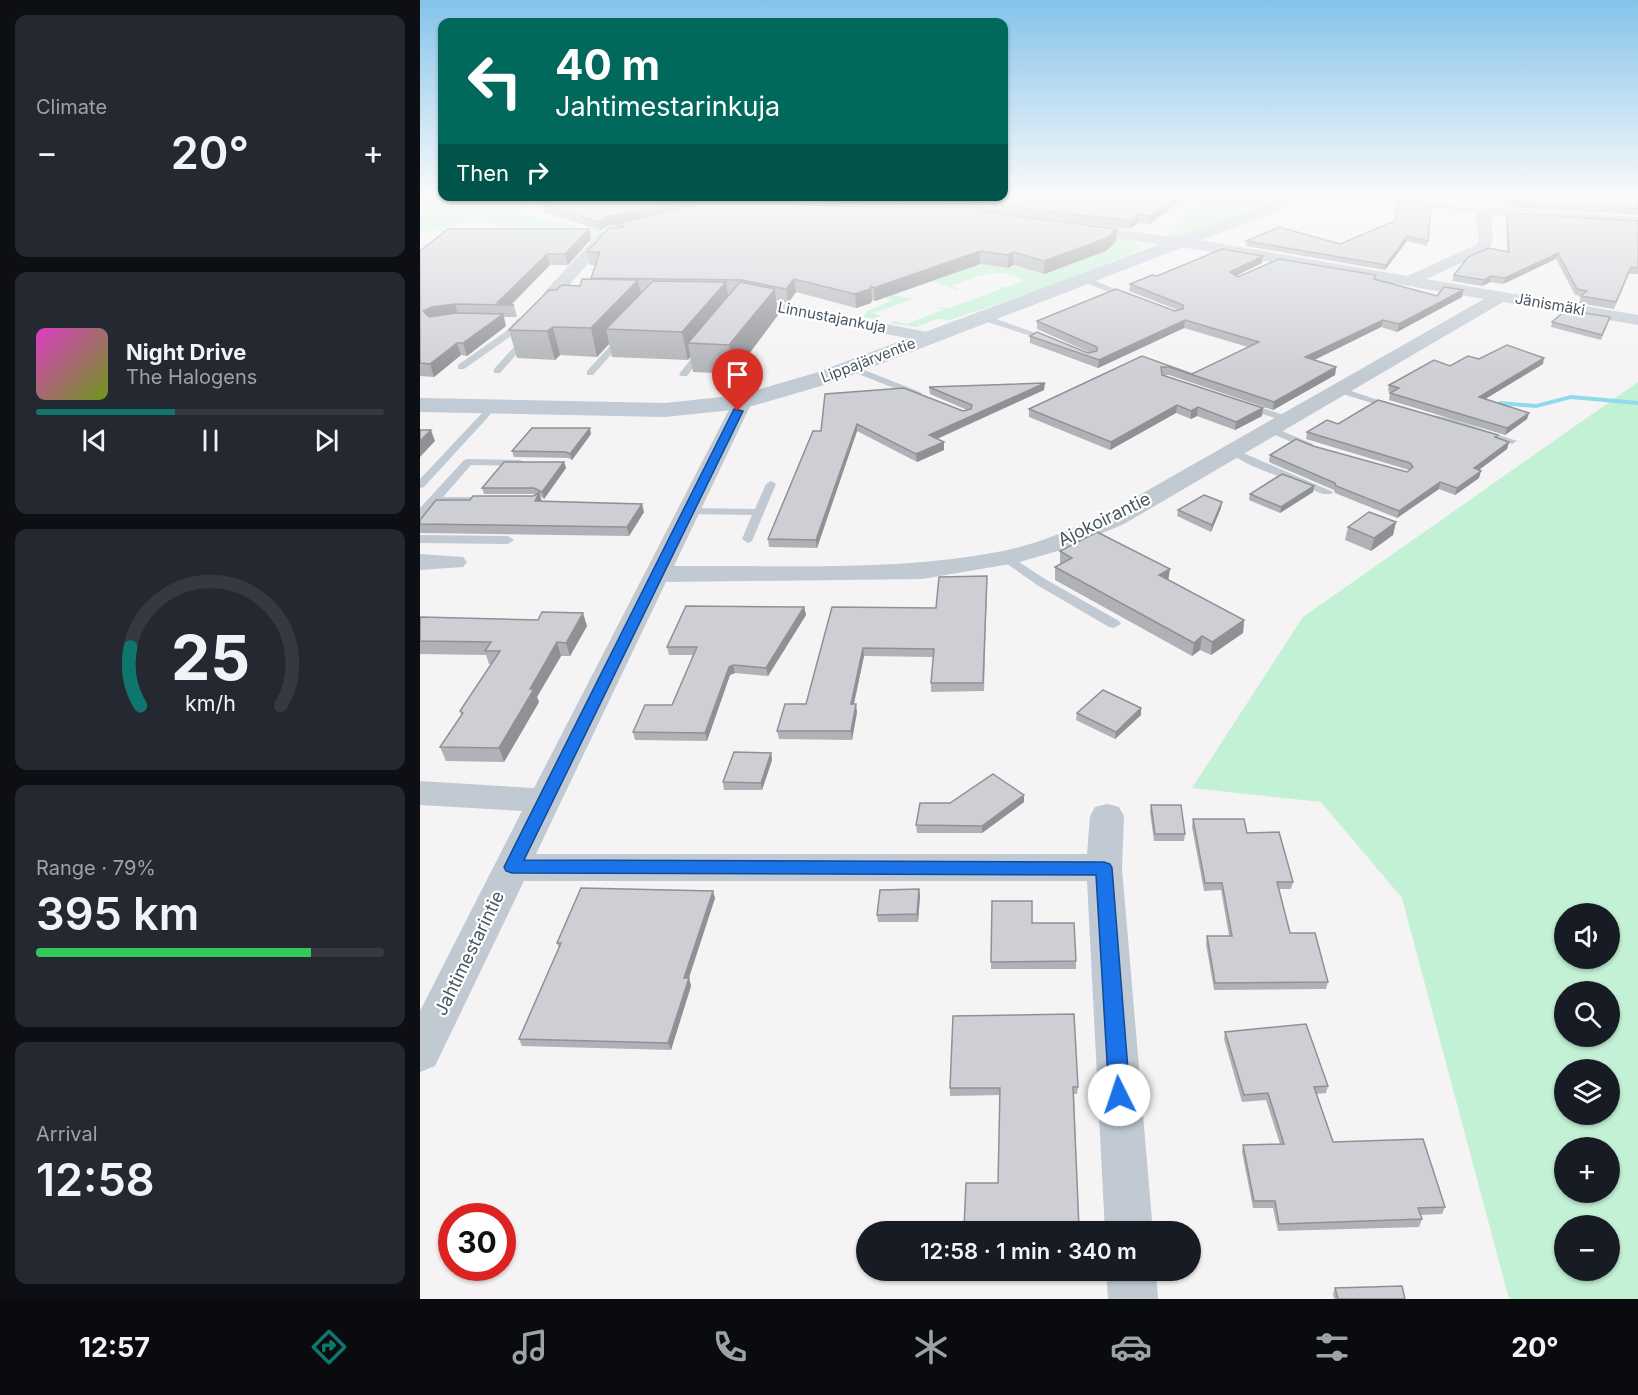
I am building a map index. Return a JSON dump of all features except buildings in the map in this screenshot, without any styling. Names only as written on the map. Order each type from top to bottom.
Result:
[{"type":"main road","name":"Lippajärventie","points":[[420,405],[665,410],[742,402],[849,367],[1141,257]]},
{"type":"street","points":[[586,257],[553,293],[554,303],[603,300]]},
{"type":"street","name":"Jänismäki","points":[[1269,257],[1638,320]]},
{"type":"street","points":[[1410,280],[1463,257]]},
{"type":"street","name":"Ajokoirantie","points":[[657,574],[922,570],[1007,558],[1052,545],[1115,519],[1501,296]]},
{"type":"street","name":"Linnustajankuja","points":[[734,303],[927,337]]},
{"type":"street","name":"Jahtimestarintie","points":[[420,1053],[742,402]]},
{"type":"street","points":[[420,562],[454,562]]},
{"type":"street","points":[[420,793],[545,801]]},
{"type":"street","points":[[1107,816],[1104,868],[1128,1221]]},
{"type":"street","points":[[512,867],[1104,868]]},
{"type":"street","points":[[1132,1281],[1133,1299]]},
{"type":"lane","points":[[1264,268],[1284,259]]},
{"type":"lane","points":[[1084,279],[1140,301]]},
{"type":"lane","points":[[461,367],[530,313]]},
{"type":"lane","points":[[982,317],[1062,344]]},
{"type":"lane","points":[[511,322],[521,322]]},
{"type":"lane","points":[[497,370],[534,332]]},
{"type":"lane","points":[[590,373],[626,334]]},
{"type":"lane","points":[[684,374],[710,342]]},
{"type":"lane","points":[[849,367],[924,397]]},
{"type":"lane","points":[[1339,390],[1402,410]]},
{"type":"lane","points":[[1236,402],[1279,424],[1316,449]]},
{"type":"lane","points":[[420,485],[486,414]]},
{"type":"lane","points":[[1424,416],[1450,421],[1512,441]]},
{"type":"lane","points":[[1232,451],[1256,464],[1327,492]]},
{"type":"lane","points":[[420,515],[468,462],[535,463]]},
{"type":"lane","points":[[748,539],[771,484]]},
{"type":"lane","points":[[434,500],[502,500]]},
{"type":"lane","points":[[688,511],[759,512]]},
{"type":"lane","points":[[420,539],[508,540]]},
{"type":"lane","points":[[1007,558],[1041,582],[1114,624]]},
{"type":"green space","points":[[978,257],[987,257],[985,265],[1008,268],[1012,265],[1043,274],[1091,257],[1123,257],[1066,281],[950,320],[937,319],[916,327],[889,323],[895,321],[906,324],[943,310],[934,306],[947,309],[1003,288],[995,285],[1007,287],[1024,280],[1005,274],[988,274],[951,286],[959,289],[957,290],[932,281],[954,273]]},
{"type":"green space","points":[[867,293],[884,293],[913,299],[873,313],[881,316],[874,319],[863,317],[867,311],[893,300]]},
{"type":"green space","points":[[1638,382],[1638,1299],[1509,1299],[1402,898],[1321,802],[1192,788],[1303,617]]},
{"type":"waterway","points":[[1500,403],[1536,406],[1571,397],[1638,403]]},
{"type":"route","points":[[738,411],[512,867],[1104,868],[1119,1095]]}]
